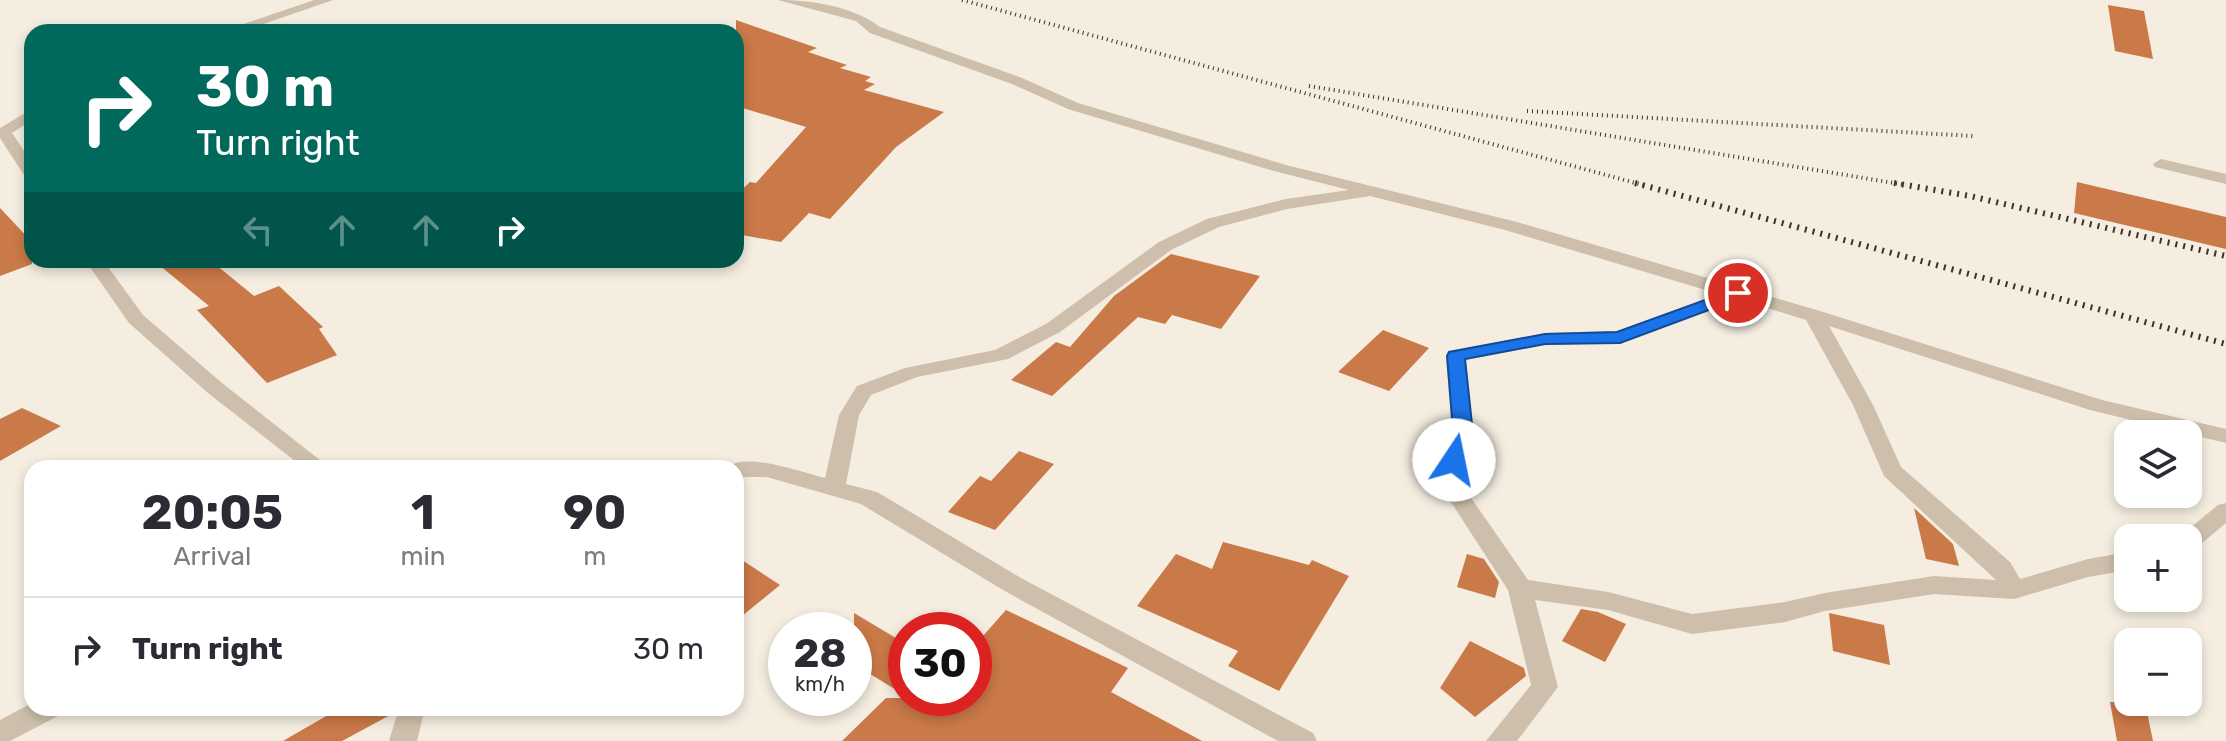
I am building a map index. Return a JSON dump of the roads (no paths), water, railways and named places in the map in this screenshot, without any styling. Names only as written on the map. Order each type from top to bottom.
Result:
[{"type":"street","points":[[252,24],[327,0]]},
{"type":"street","points":[[784,0],[860,18],[875,30],[1017,81],[1073,106],[1280,168],[1511,226],[1813,315],[2097,405],[2226,436]]},
{"type":"street","points":[[24,118],[2,130],[24,163]]},
{"type":"street","points":[[2161,164],[2226,179]]},
{"type":"street","points":[[834,488],[849,415],[864,391],[912,372],[1001,355],[1053,328],[1165,246],[1213,223],[1286,204],[1376,192]]},
{"type":"street","points":[[100,268],[136,319],[215,388],[309,460]]},
{"type":"street","points":[[1500,741],[1545,687],[1520,588],[1445,476],[1464,443],[1456,356],[1545,339],[1620,337],[1738,293]]},
{"type":"street","points":[[1813,315],[1863,405],[1892,471],[2001,568],[2014,590]]},
{"type":"street","points":[[744,470],[767,470],[869,498],[1012,584],[1303,741]]},
{"type":"street","points":[[2202,531],[2226,511]]},
{"type":"street","points":[[1520,588],[1608,601],[1692,624],[1785,612],[1825,602],[1934,585],[2014,590],[2114,563]]},
{"type":"street","points":[[0,733],[33,716]]},
{"type":"street","points":[[403,741],[410,716]]},
{"type":"railway","points":[[962,0],[1643,185]]},
{"type":"railway","points":[[1309,86],[1896,183]]},
{"type":"railway","points":[[1527,111],[1973,136]]},
{"type":"railway","points":[[1635,183],[2226,344]]},
{"type":"railway","points":[[1896,183],[1906,185]]},
{"type":"railway","points":[[1896,183],[1970,196],[2226,256]]}]
